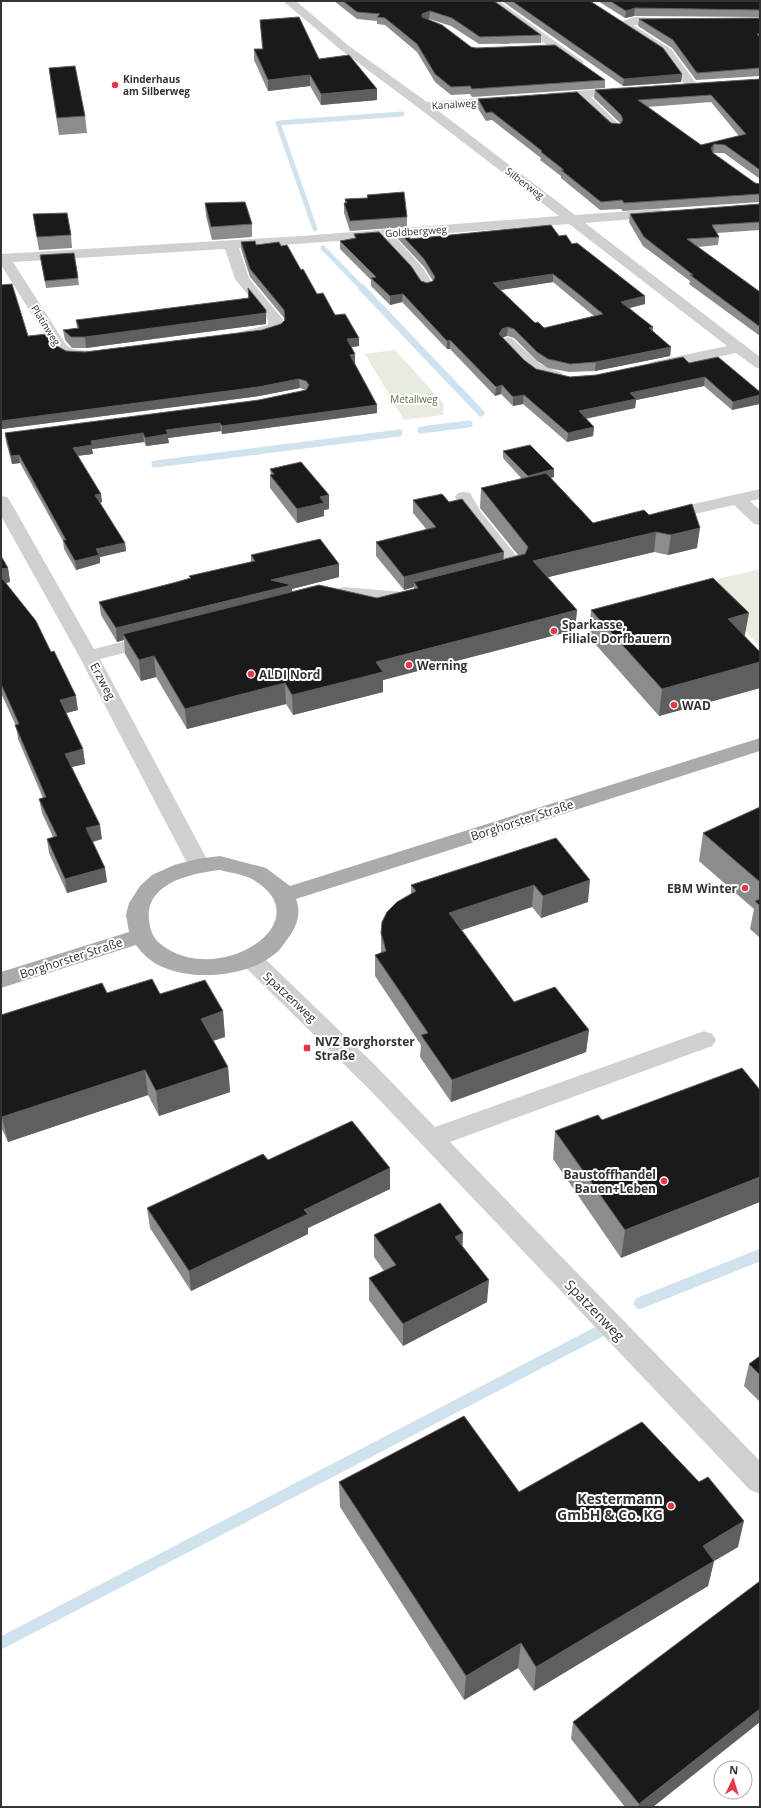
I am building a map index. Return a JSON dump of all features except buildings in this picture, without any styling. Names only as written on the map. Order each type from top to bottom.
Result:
[{"type":"main road","name":"Borghorster Straße","points":[[285,895],[760,744]]},
{"type":"main road","points":[[220,863],[241,866],[253,870],[275,882],[285,895],[289,912],[285,930],[272,946],[251,959],[227,966],[201,968],[177,964],[157,954],[140,936],[137,925],[138,909],[145,894],[159,880],[178,871],[199,865],[220,863]]},
{"type":"main road","name":"Borghorster Straße","points":[[1,980],[140,936]]},
{"type":"street","name":"Silberweg","points":[[289,1],[344,48],[424,106],[760,364]]},
{"type":"street","points":[[492,1],[588,69]]},
{"type":"street","points":[[611,17],[667,52],[692,86]]},
{"type":"street","points":[[624,24],[634,20],[682,21]]},
{"type":"street","points":[[534,48],[556,47]]},
{"type":"street","points":[[607,83],[620,92]]},
{"type":"street","points":[[677,87],[707,85]]},
{"type":"street","points":[[541,97],[640,90]]},
{"type":"street","points":[[580,94],[615,127]]},
{"type":"street","name":"Kanalweg","points":[[424,106],[518,99]]},
{"type":"street","name":"Goldbergweg","points":[[2,258],[231,244],[676,212]]},
{"type":"street","points":[[383,233],[418,271],[426,286]]},
{"type":"street","points":[[231,244],[242,279],[274,319],[276,328],[262,332],[231,336]]},
{"type":"street","name":"Platinweg","points":[[2,258],[60,348],[68,354],[101,352]]},
{"type":"street","points":[[508,342],[530,365],[542,373],[569,380]]},
{"type":"street","points":[[640,368],[738,348]]},
{"type":"street","points":[[649,520],[760,494]]},
{"type":"street","points":[[464,497],[473,514],[517,568],[486,576]]},
{"type":"street","points":[[738,499],[760,520]]},
{"type":"street","name":"Erzweg","points":[[1,501],[89,656],[199,865]]},
{"type":"street","points":[[313,600],[344,592],[402,598],[433,590]]},
{"type":"street","points":[[89,656],[166,637]]},
{"type":"street","name":"Spatzenweg","points":[[251,959],[276,985],[341,1045],[432,1138],[760,1481]]},
{"type":"street","points":[[432,1138],[704,1040]]},
{"type":"green space","name":"Metallweg","points":[[395,350],[444,404],[443,415],[404,420],[365,354]]},
{"type":"green space","points":[[760,569],[760,647],[701,583]]},
{"type":"waterway","points":[[315,229],[278,123],[402,114]]},
{"type":"waterway","points":[[323,248],[363,289]]},
{"type":"waterway","points":[[362,288],[481,413]]},
{"type":"waterway","points":[[421,430],[469,424]]},
{"type":"waterway","points":[[155,464],[399,433]]},
{"type":"waterway","points":[[640,1303],[760,1255]]},
{"type":"waterway","points":[[1,1643],[610,1326]]},
{"type":"place","name":"Kinderhaus am Silberweg","points":[[115,85]]},
{"type":"place","name":"Sparkasse, Filiale Dorfbauern","points":[[554,631]]},
{"type":"place","name":"Werning","points":[[409,665]]},
{"type":"place","name":"ALDI Nord","points":[[251,674]]},
{"type":"place","name":"WAD","points":[[674,705]]},
{"type":"place","name":"EBM Winter","points":[[745,888]]},
{"type":"place","name":"NVZ Borghorster Straße","points":[[307,1048]]},
{"type":"place","name":"Baustoffhandel Bauen+Leben","points":[[664,1181]]},
{"type":"place","name":"Kestermann GmbH & Co. KG","points":[[671,1506]]}]
